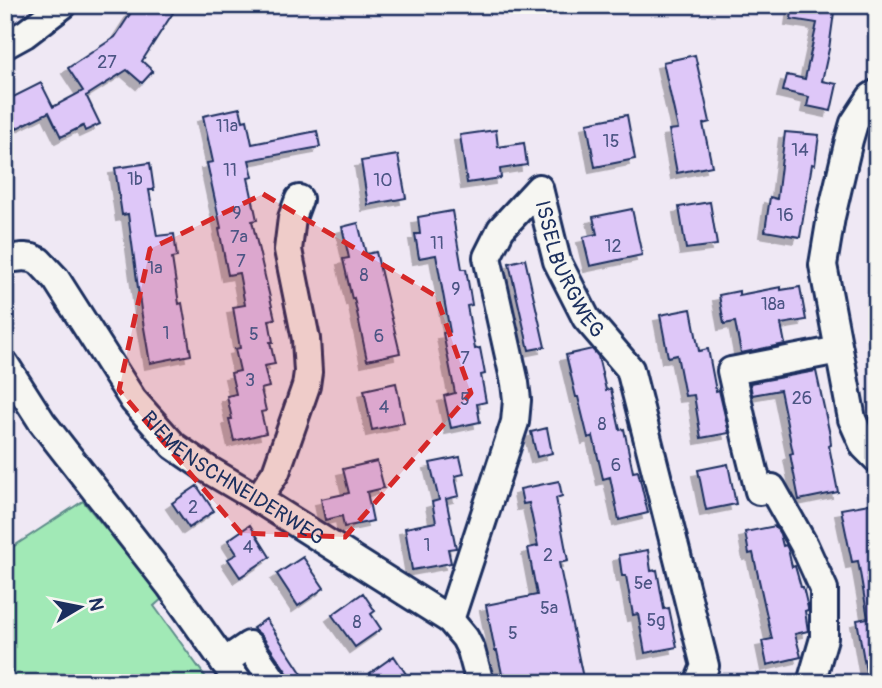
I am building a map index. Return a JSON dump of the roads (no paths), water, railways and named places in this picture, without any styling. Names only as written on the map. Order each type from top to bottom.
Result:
[{"type":"street","points":[[5,44],[25,34],[63,5]]},
{"type":"street","points":[[877,93],[871,97],[854,123],[831,217],[823,265],[852,419],[864,446],[877,459]]},
{"type":"street","name":"ISSELBURGWEG","points":[[450,620],[515,422],[515,383],[487,257],[501,229],[539,188],[557,261],[586,318],[630,369],[702,674]]},
{"type":"street","points":[[258,499],[276,472],[306,386],[308,372],[306,339],[288,250],[292,218],[299,199]]},
{"type":"street","name":"RIEMENSCHNEIDERWEG","points":[[5,259],[24,257],[39,261],[56,279],[133,400],[174,446],[450,620],[471,650],[480,683]]},
{"type":"street","points":[[811,683],[824,638],[824,589],[804,545],[772,488],[759,491],[731,371],[839,349]]},
{"type":"street","points":[[5,364],[41,422],[170,586],[232,672],[250,645],[275,683]]}]
